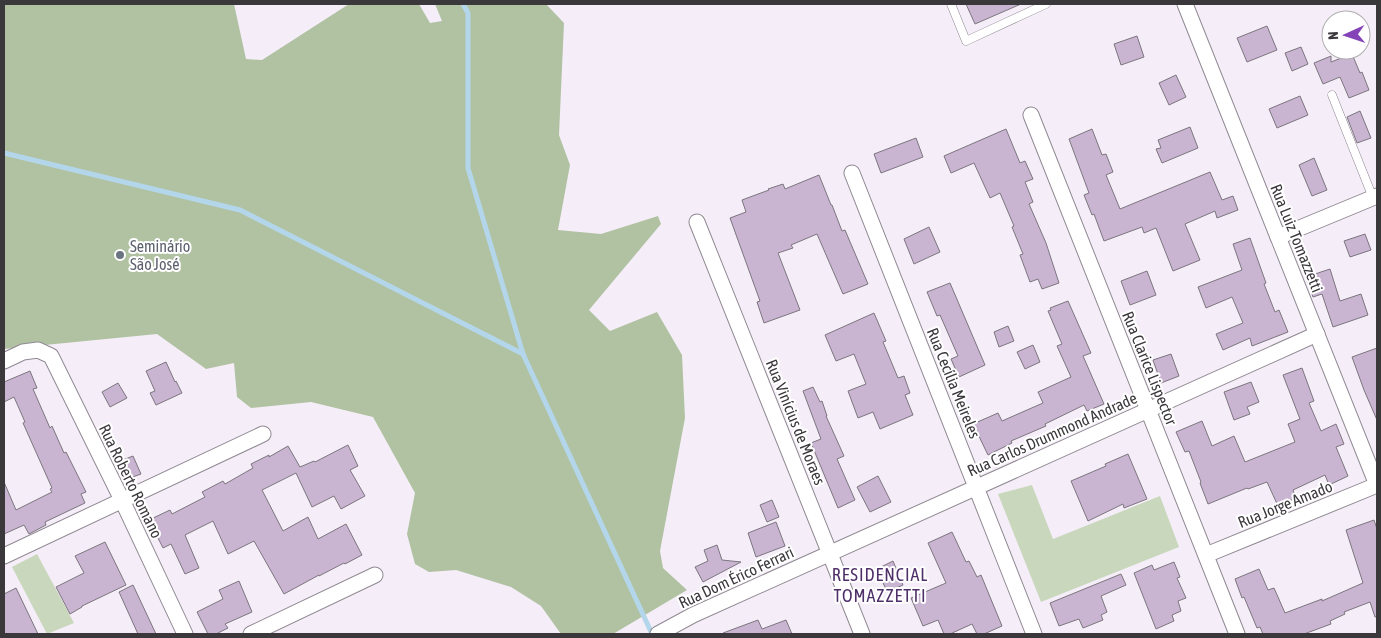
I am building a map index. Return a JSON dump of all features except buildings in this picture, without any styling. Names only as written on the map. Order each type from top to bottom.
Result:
[{"type":"street","name":"Rua Luiz Tomazzetti","points":[[1185,4],[1377,485]]},
{"type":"street","name":"Rua Clarice Lispector","points":[[1031,116],[1238,634]]},
{"type":"street","name":"Rua Cecília Meireles","points":[[852,173],[1034,634]]},
{"type":"street","points":[[1278,237],[1375,197]]},
{"type":"street","name":"Rua Vinícius de Moraes","points":[[697,222],[862,634]]},
{"type":"street","name":"Rua Carlos Drummond Andrade","points":[[830,553],[1317,334]]},
{"type":"street","name":"Rua Roberto Romano","points":[[4,361],[23,352],[38,350],[51,356],[185,634]]},
{"type":"street","points":[[4,556],[263,434]]},
{"type":"street","name":"Rua Jorge Amado","points":[[1206,556],[1377,485]]},
{"type":"street","name":"Rua Dom Érico Ferrari","points":[[658,634],[693,615],[830,553]]},
{"type":"street","points":[[251,634],[375,575]]},
{"type":"lane","points":[[951,4],[966,41],[1046,4]]},
{"type":"lane","points":[[1332,95],[1375,197]]},
{"type":"green space","points":[[4,4],[234,4],[246,59],[262,60],[349,4],[419,4],[430,23],[442,21],[435,4],[546,4],[564,23],[559,135],[570,165],[558,230],[601,234],[658,216],[661,224],[589,310],[610,331],[657,312],[682,355],[685,418],[660,551],[663,568],[687,590],[613,634],[561,634],[541,606],[511,587],[456,570],[429,572],[415,564],[407,534],[415,493],[373,417],[311,402],[251,408],[237,397],[234,363],[206,369],[157,334],[4,349]]},
{"type":"green space","points":[[1032,485],[1053,539],[1160,496],[1179,547],[1041,602],[998,494]]},
{"type":"green space","points":[[37,554],[74,623],[47,634],[12,567]]},
{"type":"waterway","points":[[463,4],[468,13],[468,168],[523,354],[652,634]]},
{"type":"waterway","points":[[4,153],[240,210],[523,354]]},
{"type":"place","name":"Seminário São José","points":[[120,255]]},
{"type":"district","name":"RESIDENCIAL TOMAZZETTI","points":[[880,584]]}]
